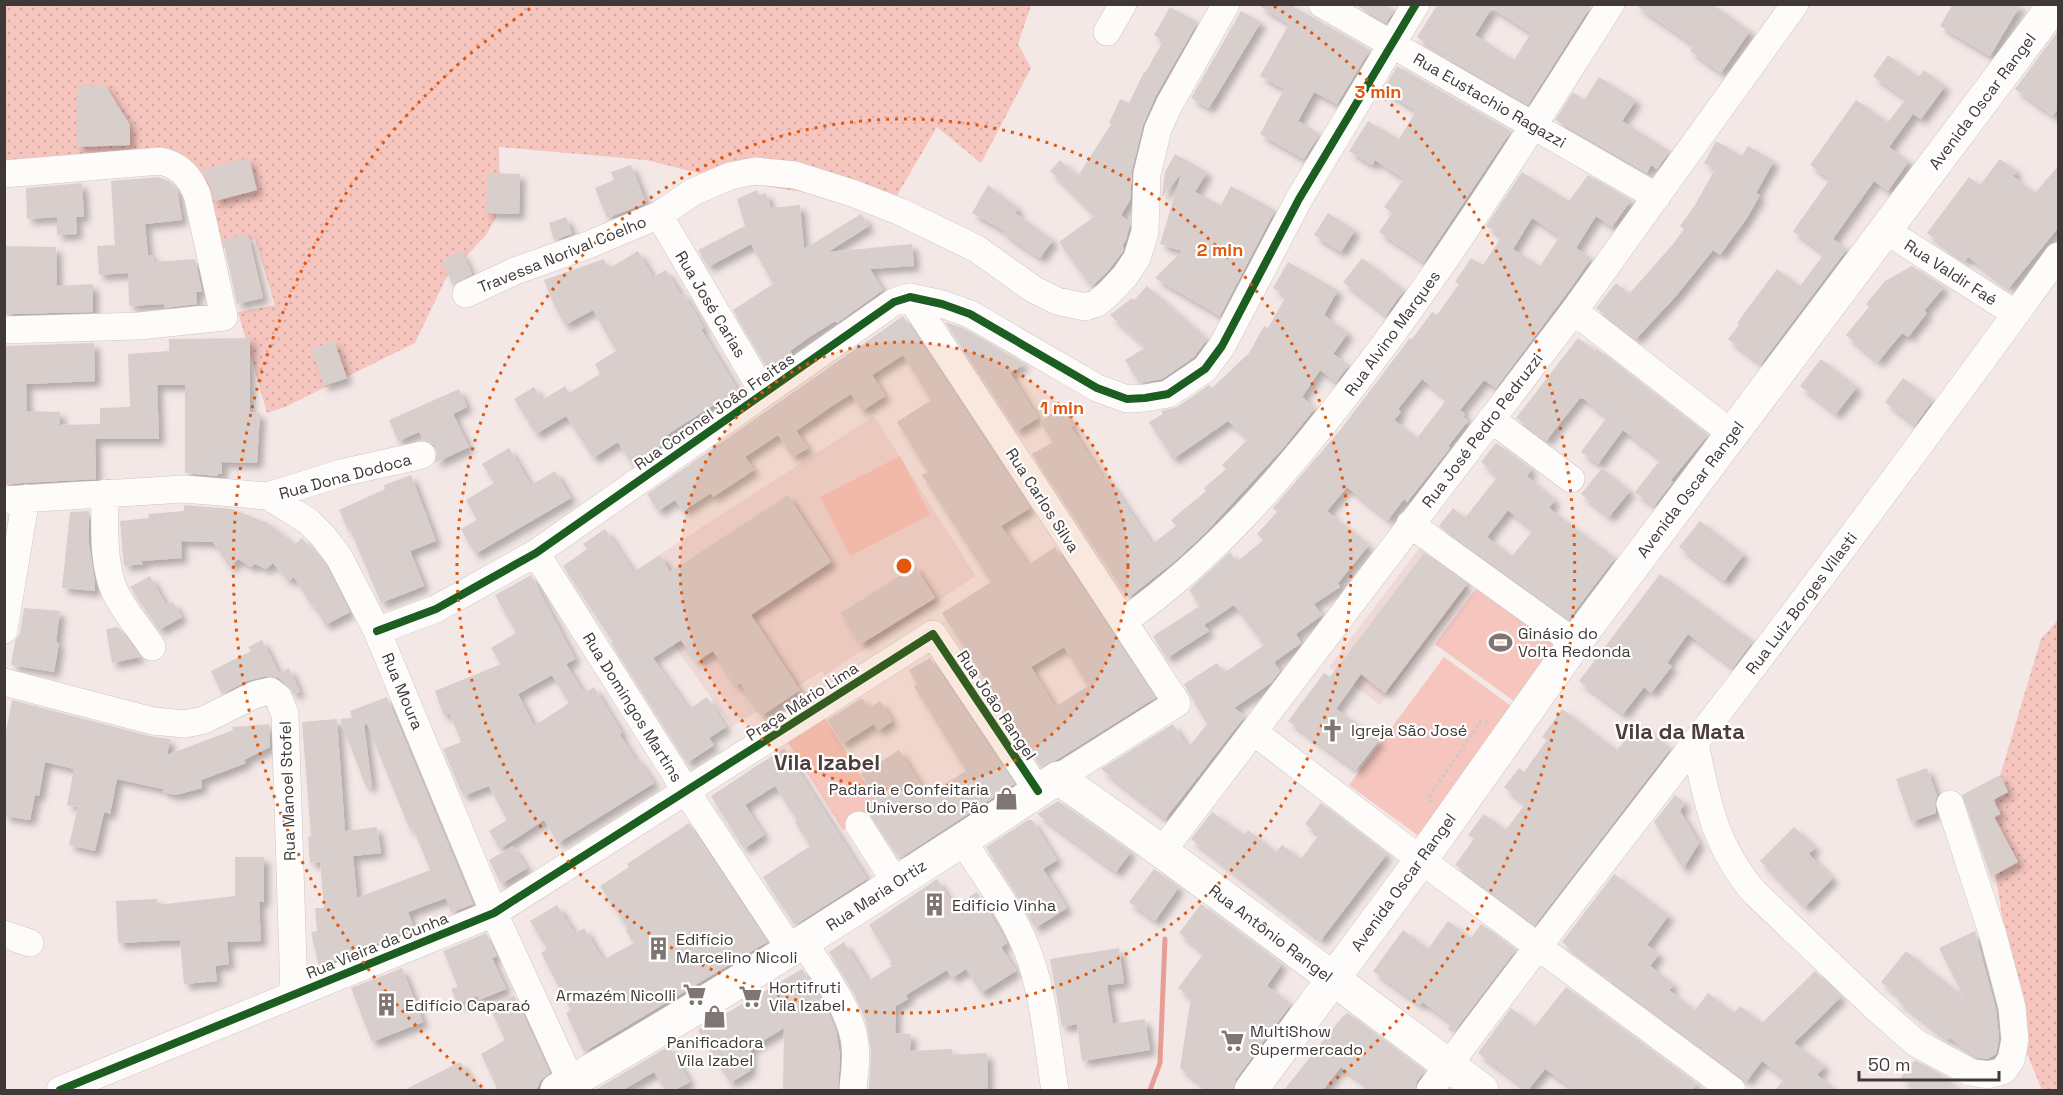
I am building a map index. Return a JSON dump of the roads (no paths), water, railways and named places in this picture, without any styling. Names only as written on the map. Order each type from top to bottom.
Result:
[{"type":"main road","name":"Avenida Oscar Rangel","points":[[1251,1090],[1421,860],[1575,643],[2053,5]]},
{"type":"main road","name":"Rua Maria Ortiz","points":[[568,1088],[797,946],[1048,785]]},
{"type":"main road","name":"Rua Antônio Rangel","points":[[1048,785],[1162,850],[1332,979],[1439,1078],[1482,1090]]},
{"type":"street","points":[[1107,32],[1123,4]]},
{"type":"street","name":"Travessa Norival Coelho","points":[[465,294],[515,271],[588,245],[659,215],[693,192],[730,176],[755,171],[795,176],[852,193],[940,230],[977,249],[1033,289],[1057,301],[1085,307],[1097,303],[1120,282],[1137,258],[1145,232],[1147,174],[1158,129],[1168,105],[1226,4]]},
{"type":"street","name":"Rua Eustachio Ragazzi","points":[[1322,4],[1657,197]]},
{"type":"street","points":[[910,297],[942,304],[970,314],[1097,388],[1127,399],[1168,394],[1205,369],[1222,345],[1299,199],[1416,4]]},
{"type":"street","name":"Rua Alvino Marques","points":[[1124,621],[1149,603],[1240,522],[1296,460],[1426,289],[1611,4]]},
{"type":"street","name":"Rua José Pedro Pedruzzi","points":[[1162,850],[1574,311],[1795,4]]},
{"type":"street","points":[[4,174],[160,161],[182,170],[191,180],[204,220],[224,317],[139,326],[4,330]]},
{"type":"street","name":"Rua José Carias","points":[[659,215],[763,392]]},
{"type":"street","name":"Rua Valdir Faé","points":[[1885,230],[2016,314]]},
{"type":"street","name":"Rua Luiz Borges Vilasti","points":[[1439,1078],[1695,743],[2058,256]]},
{"type":"street","name":"Rua Coronel João Freitas","points":[[377,631],[436,609],[536,553],[894,302],[910,297]]},
{"type":"street","name":"Rua Carlos Silva","points":[[910,297],[1178,703]]},
{"type":"street","points":[[1574,311],[1731,433]]},
{"type":"street","points":[[1491,419],[1572,479]]},
{"type":"street","name":"Rua Dona Dodoca","points":[[268,496],[341,473],[422,455]]},
{"type":"street","name":"Rua Moura","points":[[15,499],[184,489],[268,496],[308,521],[323,536],[339,557],[377,631],[568,1088]]},
{"type":"street","points":[[105,493],[109,573],[115,592],[152,647]]},
{"type":"street","points":[[4,630],[15,499]]},
{"type":"street","points":[[1410,524],[1575,643]]},
{"type":"street","name":"Rua Domingos Martins","points":[[536,553],[686,791],[797,946],[839,999],[849,1020],[855,1041],[853,1090]]},
{"type":"street","name":"Praça Mário Lima","points":[[686,791],[933,634]]},
{"type":"street","name":"Rua João Rangel","points":[[933,634],[1048,785]]},
{"type":"street","name":"Rua Manoel Stofel","points":[[4,682],[153,721],[185,724],[204,720],[254,695],[270,691],[278,697],[285,714],[294,993]]},
{"type":"street","name":"Rua Maria Ortiz","points":[[1048,785],[1178,703]]},
{"type":"street","points":[[1254,732],[1421,860],[1732,1090]]},
{"type":"street","points":[[1695,743],[1714,825],[1727,854],[1754,892],[1850,984],[1916,1043],[1970,1072],[1988,1075],[2003,1071],[2011,1060],[2014,1040],[2013,1007],[1993,934],[1950,804]]},
{"type":"street","name":"Rua Vieira da Cunha","points":[[60,1090],[183,1042],[294,993],[494,913],[686,791]]},
{"type":"street","points":[[859,825],[896,883]]},
{"type":"street","points":[[962,840],[1009,913],[1033,966],[1055,1090]]},
{"type":"street","points":[[4,934],[30,943]]},
{"type":"waterway","points":[[1150,1090],[1160,1063],[1165,939]]},
{"type":"place","name":"Ginásio do Volta Redonda","points":[[1500,642]]},
{"type":"place","name":"Igreja São José","points":[[1333,730]]},
{"type":"place","name":"Padaria e Confeitaria Universo do Pão","points":[[1007,798]]},
{"type":"place","name":"Edifício Vinha","points":[[934,905]]},
{"type":"place","name":"Edifício Marcelino Nicoli","points":[[658,948]]},
{"type":"place","name":"Armazém Nicolli","points":[[694,995]]},
{"type":"place","name":"Hortifruti Vila Izabel","points":[[751,996]]},
{"type":"place","name":"Edifício Caparaó","points":[[387,1005]]},
{"type":"place","name":"Panificadora Vila Izabel","points":[[715,1017]]},
{"type":"place","name":"MultiShow Supermercado","points":[[1232,1040]]},
{"type":"district","name":"Vila da Mata","points":[[1680,731]]},
{"type":"district","name":"Vila Izabel","points":[[827,762]]}]
